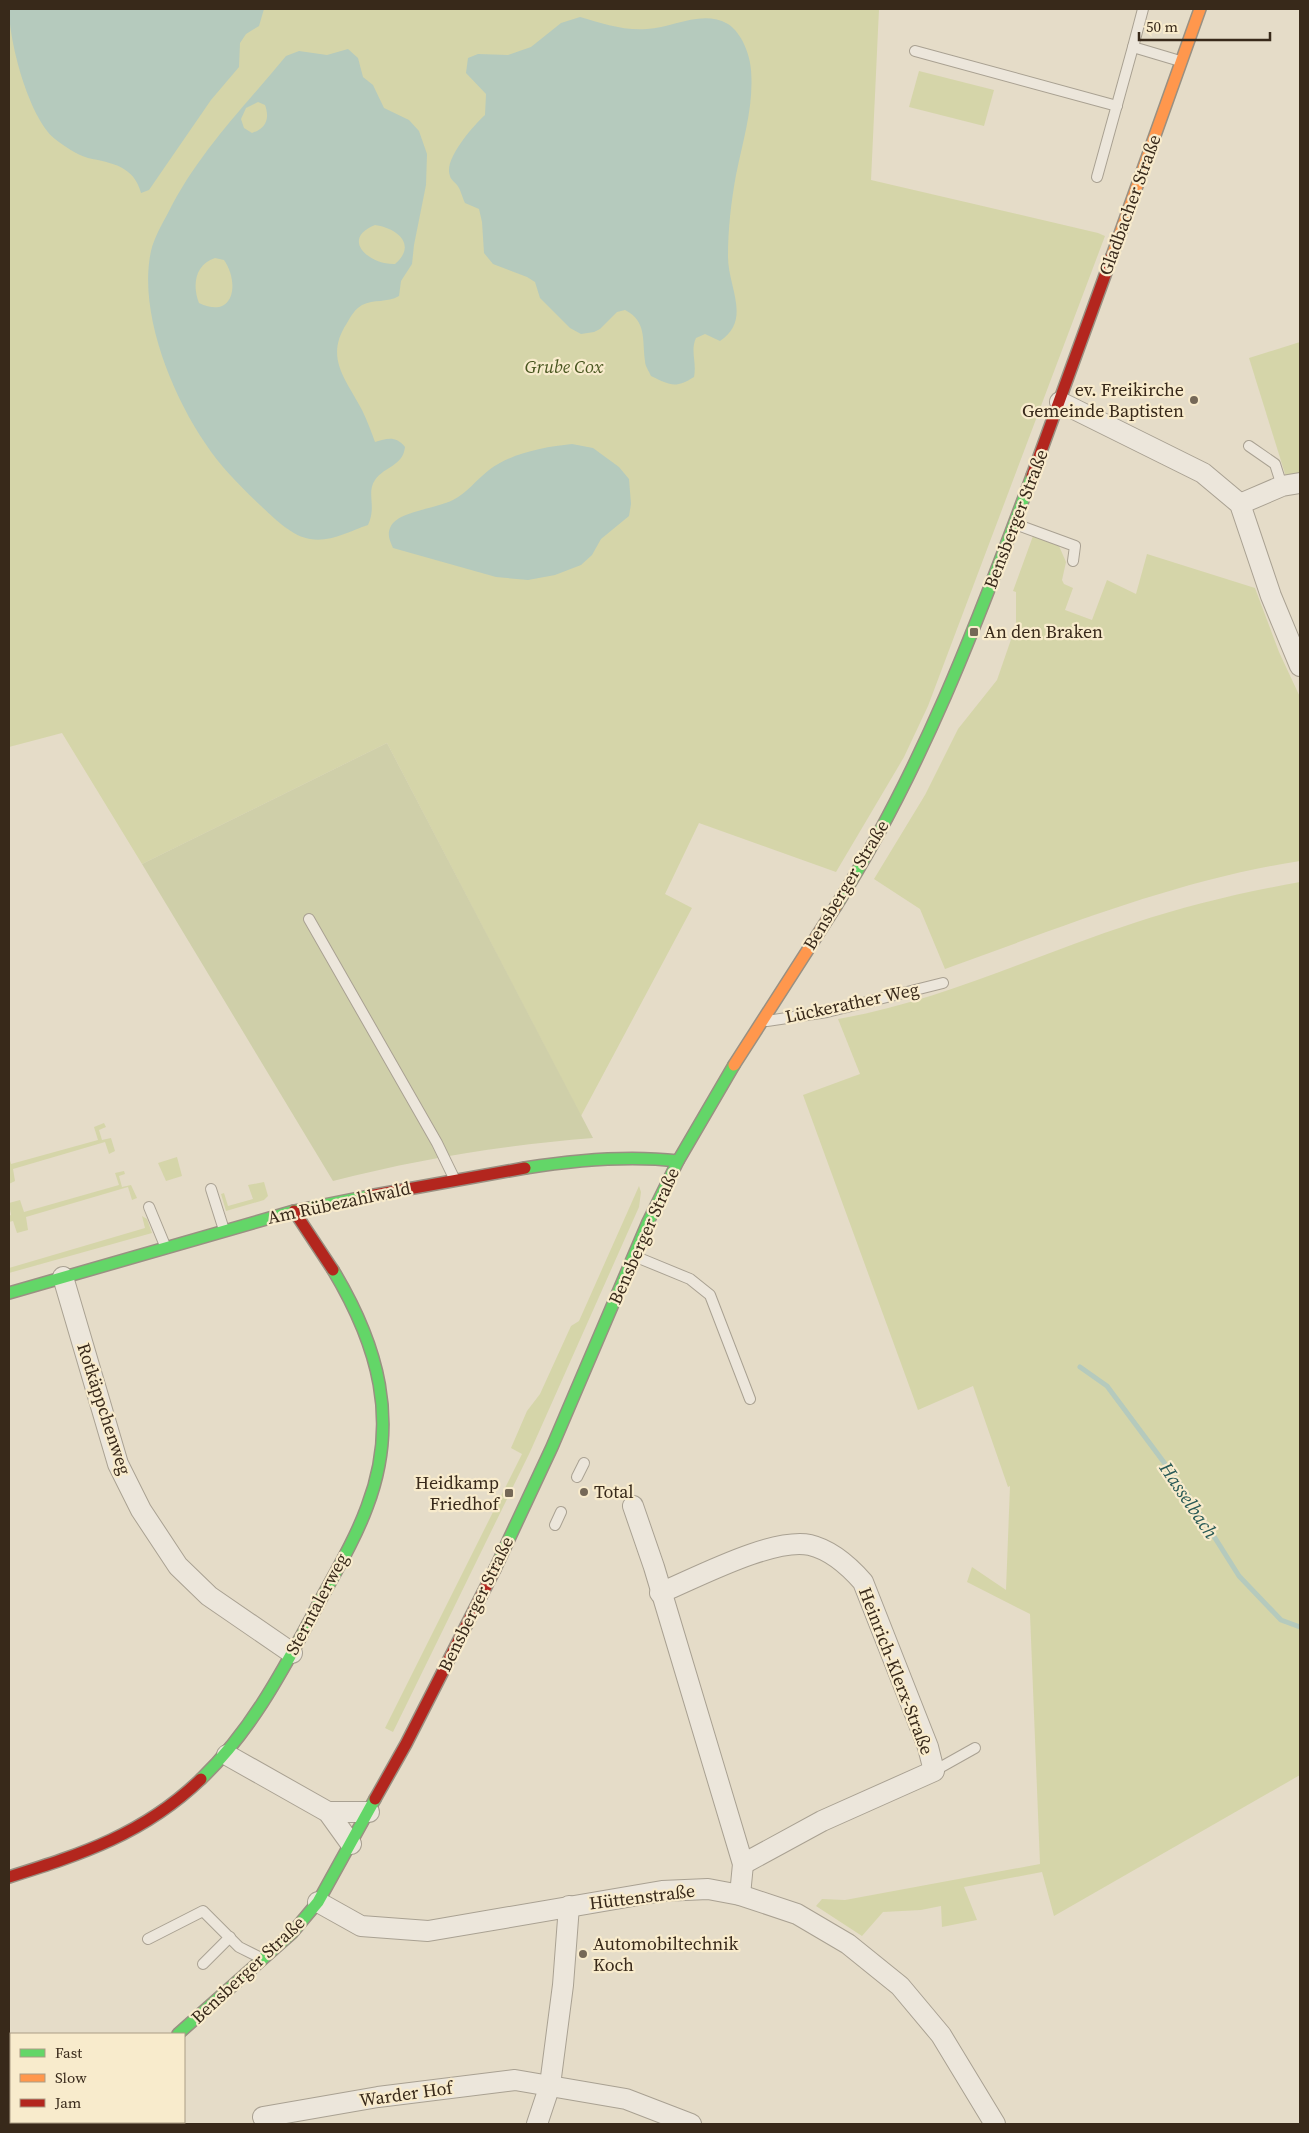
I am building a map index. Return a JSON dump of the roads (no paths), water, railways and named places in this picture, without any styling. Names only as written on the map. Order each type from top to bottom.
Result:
[{"type":"main road","name":"Gladbacher Straße","points":[[1060,402],[1200,9]]},
{"type":"main road","name":"Bensberger Straße","points":[[179,2033],[292,1933],[318,1902],[369,1812],[488,1583],[552,1447],[634,1256],[678,1161],[761,1022],[843,894],[881,828],[960,664],[1060,402]]},
{"type":"main road","name":"Am Rübezahlwald","points":[[9,1293],[294,1211],[454,1179],[568,1161],[651,1158],[678,1161]]},
{"type":"main road","name":"Sterntalerweg","points":[[9,1877],[75,1857],[121,1835],[163,1810],[197,1784],[227,1755],[261,1707],[292,1653],[362,1520],[376,1479],[383,1428],[380,1380],[364,1322],[340,1278],[294,1211]]},
{"type":"street","points":[[1060,402],[1203,473],[1240,504],[1271,596],[1300,666]]},
{"type":"street","points":[[1240,504],[1291,485]]},
{"type":"street","name":"Rotkäppchenweg","points":[[63,1277],[118,1464],[141,1510],[178,1566],[203,1590],[292,1653]]},
{"type":"street","points":[[633,1506],[654,1567],[660,1593],[743,1864],[740,1895]]},
{"type":"street","name":"Heinrich-Klerx-Straße","points":[[660,1593],[764,1550],[787,1544],[810,1545],[848,1566],[862,1582],[928,1747],[934,1772],[822,1821],[743,1864]]},
{"type":"street","points":[[227,1755],[328,1812],[351,1844]]},
{"type":"street","points":[[328,1812],[369,1812]]},
{"type":"street","name":"Hüttenstraße","points":[[318,1902],[361,1926],[428,1931],[662,1891],[708,1888],[740,1895],[798,1914],[848,1944],[900,1986],[941,2035],[995,2124]]},
{"type":"street","points":[[537,2124],[550,2085],[563,1985],[569,1906]]},
{"type":"street","name":"Warder Hof","points":[[263,2117],[378,2097],[515,2080],[626,2099],[691,2124]]},
{"type":"lane","points":[[1097,177],[1144,9]]},
{"type":"lane","points":[[1133,47],[1182,61]]},
{"type":"lane","points":[[915,51],[1116,106]]},
{"type":"lane","points":[[1249,446],[1274,464],[1291,485]]},
{"type":"lane","points":[[1014,524],[1075,546],[1073,561]]},
{"type":"lane","points":[[309,919],[437,1143],[454,1179]]},
{"type":"lane","name":"Lückerather Weg","points":[[761,1022],[828,1012],[943,983]]},
{"type":"lane","points":[[211,1189],[224,1230]]},
{"type":"lane","points":[[149,1207],[166,1248]]},
{"type":"lane","points":[[634,1256],[690,1279],[710,1295],[750,1399]]},
{"type":"lane","points":[[577,1477],[584,1463]]},
{"type":"lane","points":[[555,1525],[561,1512]]},
{"type":"lane","points":[[934,1772],[975,1748]]},
{"type":"lane","points":[[148,1938],[203,1911],[239,1947],[264,1959]]},
{"type":"lane","points":[[203,1964],[230,1937]]},
{"type":"waterway","name":"Hasselbach","points":[[1080,1367],[1107,1386],[1186,1492],[1239,1576],[1281,1620],[1300,1627]]},
{"type":"place","name":"ev. Freikirche Gemeinde Baptisten","points":[[1194,400]]},
{"type":"place","name":"An den Braken","points":[[974,632]]},
{"type":"place","name":"Total","points":[[584,1492]]},
{"type":"place","name":"Heidkamp Friedhof","points":[[509,1493]]},
{"type":"place","name":"Automobiltechnik Koch","points":[[583,1954]]},
{"type":"park label","name":"Grube Cox","points":[[564,367]]}]
